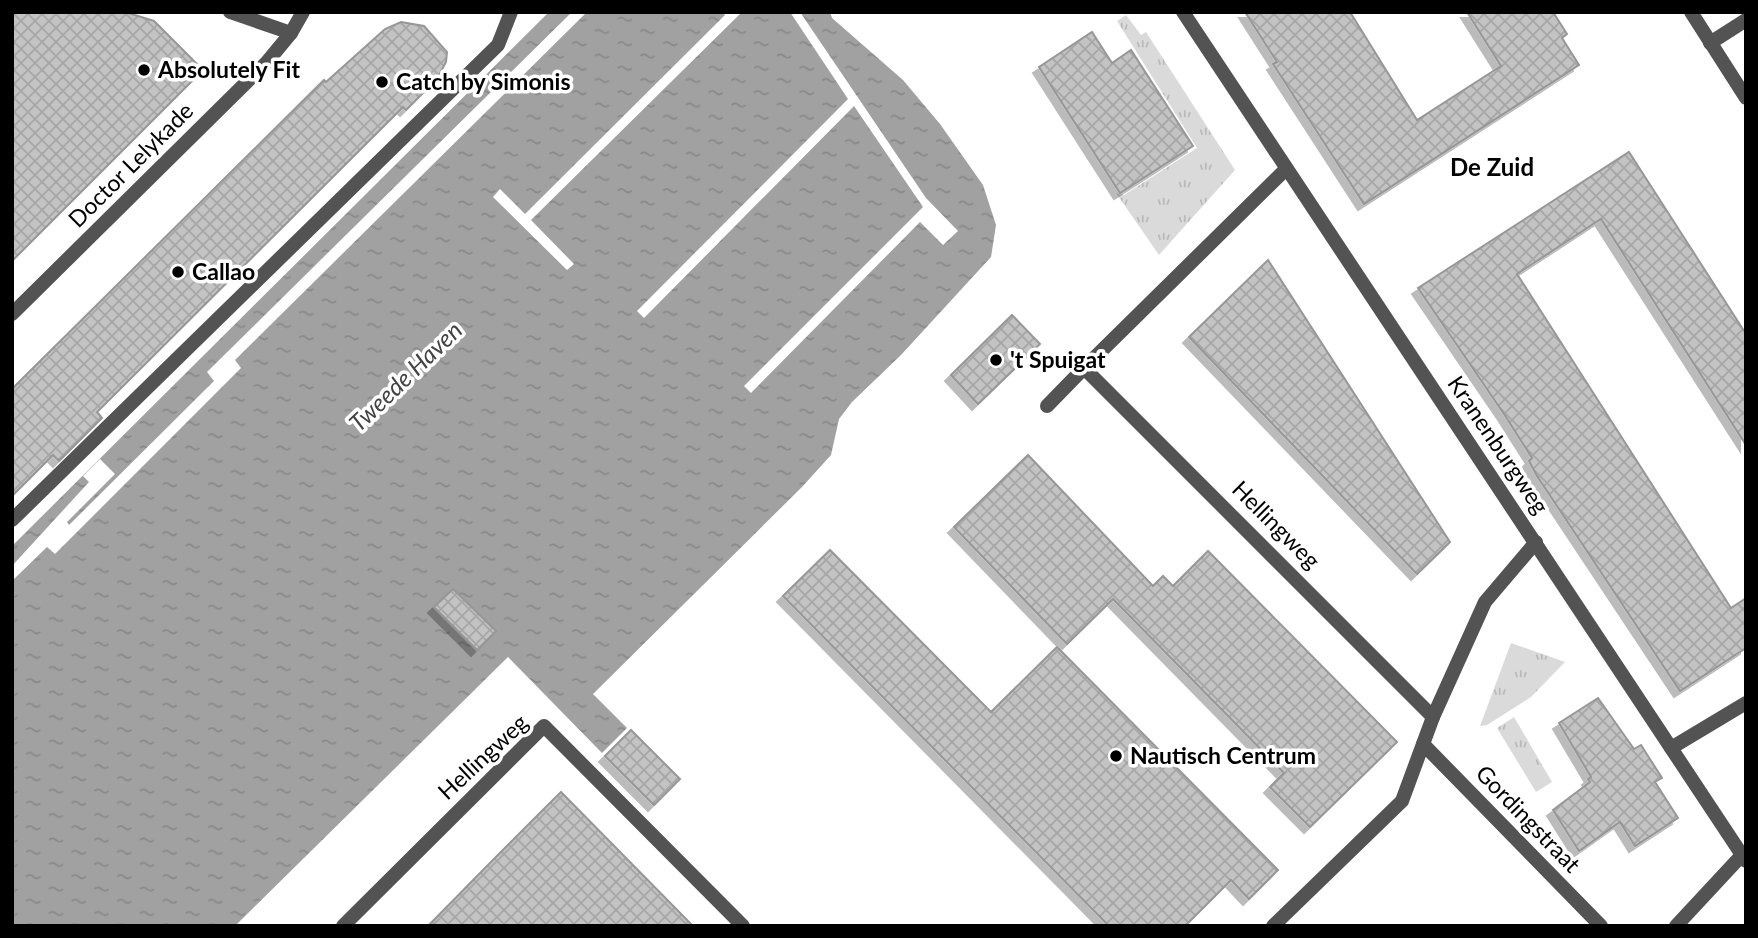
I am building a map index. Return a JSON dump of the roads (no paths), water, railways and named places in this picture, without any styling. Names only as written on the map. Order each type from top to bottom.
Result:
[{"type":"street","points":[[230,12],[292,33]]},
{"type":"street","name":"Doctor Lelykade","points":[[12,314],[267,62],[292,33],[303,12]]},
{"type":"street","points":[[12,520],[498,45],[511,12]]},
{"type":"street","name":"Kranenburgweg","points":[[1183,12],[1744,858]]},
{"type":"street","points":[[1691,12],[1746,98]]},
{"type":"street","points":[[1710,43],[1746,20]]},
{"type":"street","points":[[1046,406],[1286,169]]},
{"type":"street","name":"Hellingweg","points":[[1084,368],[1433,717]]},
{"type":"street","points":[[1273,926],[1402,801],[1433,717],[1485,601],[1536,542]]},
{"type":"street","points":[[1671,748],[1746,702]]},
{"type":"street","name":"Hellingweg","points":[[343,926],[544,726],[743,926]]},
{"type":"street","name":"Gordingstraat","points":[[1423,744],[1601,926]]},
{"type":"street","points":[[1675,926],[1744,858]]},
{"type":"water","name":"Tweede Haven","points":[[549,12],[830,12],[832,18],[903,80],[940,124],[983,185],[996,225],[991,257],[901,355],[852,402],[839,419],[831,455],[802,487],[593,694],[627,728],[602,753],[508,657],[235,926],[12,926],[12,546]]},
{"type":"place","name":"Absolutely Fit","points":[[144,70]]},
{"type":"place","name":"Catch by Simonis","points":[[382,82]]},
{"type":"place","name":"Callao","points":[[178,272]]},
{"type":"place","name":"'t Spuigat","points":[[996,360]]},
{"type":"place","name":"Nautisch Centrum","points":[[1116,756]]},
{"type":"district","name":"De Zuid","points":[[1492,168]]}]
